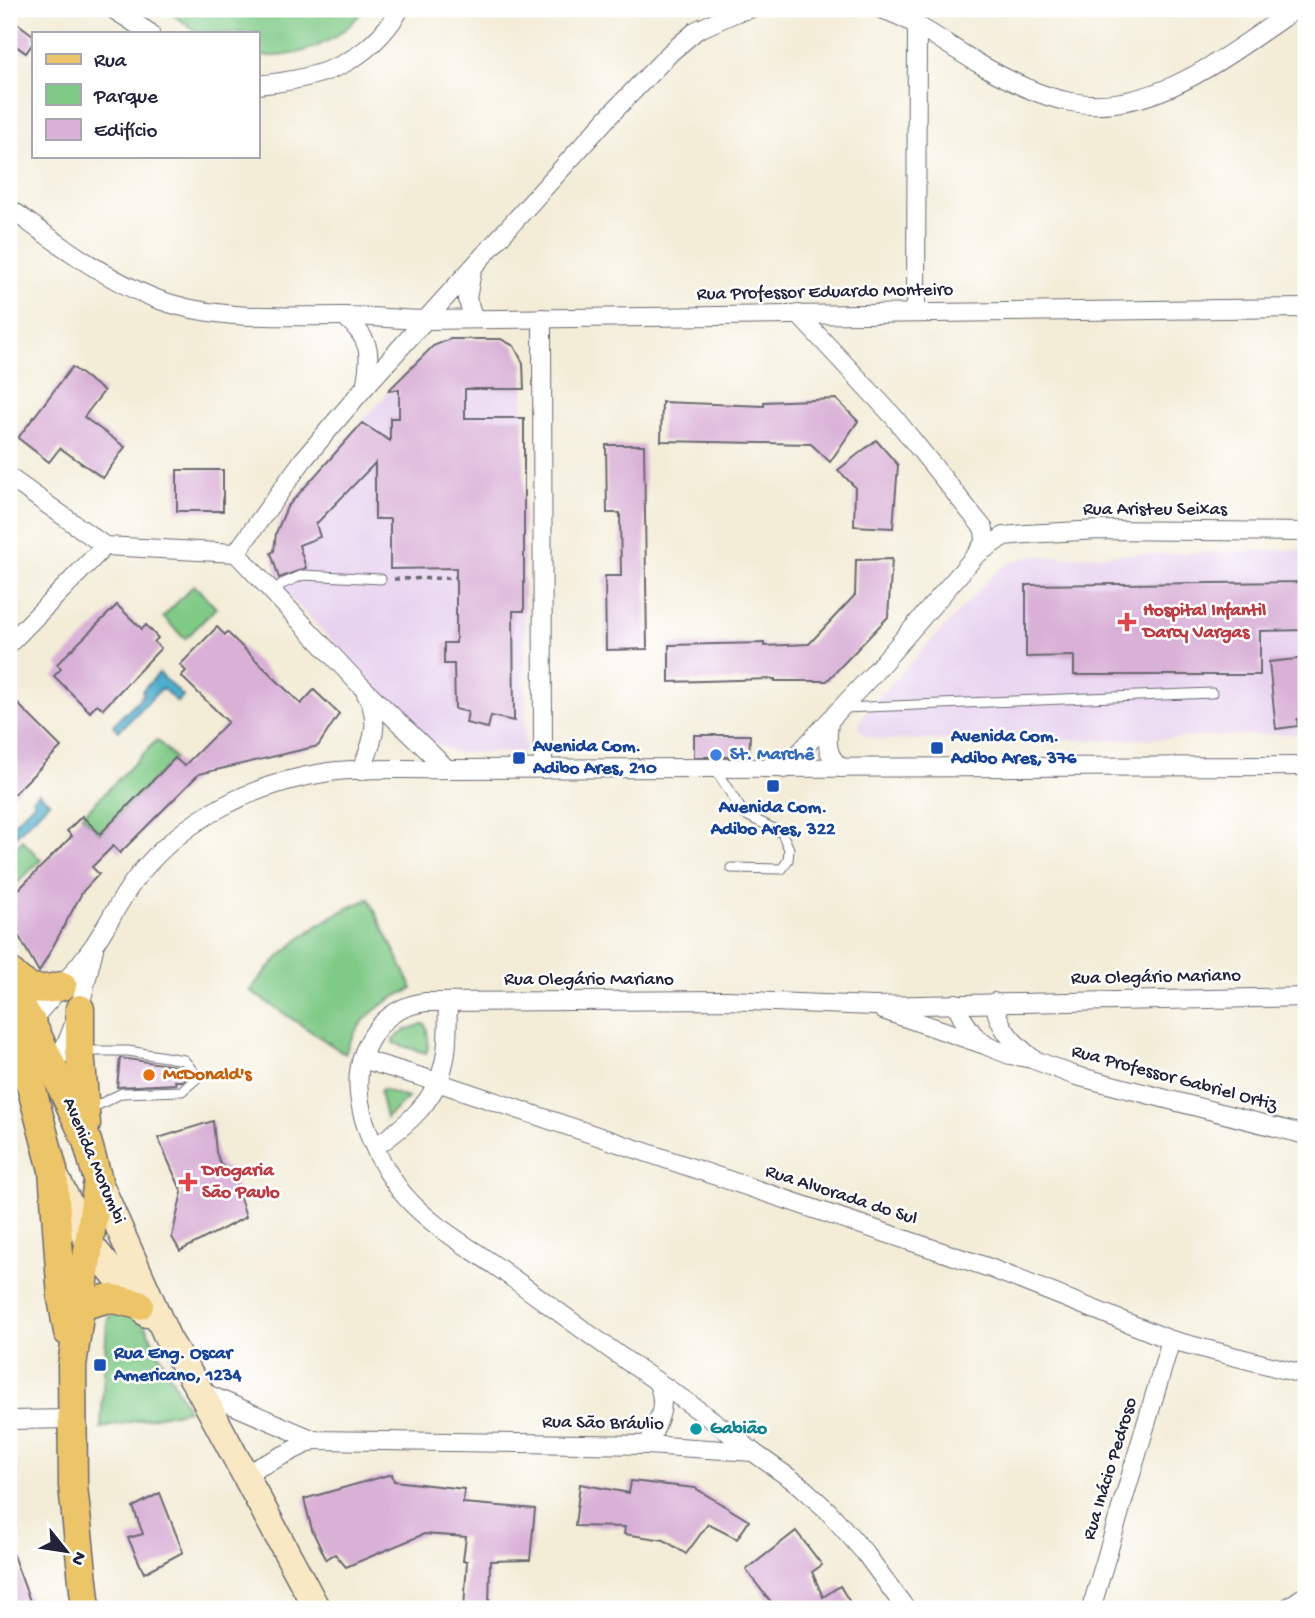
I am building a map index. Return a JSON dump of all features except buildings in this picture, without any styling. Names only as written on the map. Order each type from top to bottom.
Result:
[{"type":"main road","points":[[9,971],[21,984],[31,988],[49,989],[62,986]]},
{"type":"main road","name":"Avenida Morumbi","points":[[9,988],[17,1031],[52,1170],[89,1243],[168,1339]]},
{"type":"main road","points":[[79,1009],[87,1141]]},
{"type":"main road","name":"Avenida Morumbi","points":[[17,1031],[52,1066],[87,1141],[98,1180],[168,1339],[200,1391],[317,1609]]},
{"type":"main road","points":[[52,1170],[62,1298],[73,1362]]},
{"type":"main road","points":[[86,1609],[73,1486],[73,1362],[98,1180]]},
{"type":"main road","points":[[80,1306],[109,1298],[139,1305]]},
{"type":"street","points":[[113,9],[148,32]]},
{"type":"street","points":[[259,85],[282,83],[328,72],[368,48],[400,9]]},
{"type":"street","points":[[236,553],[303,460],[364,388],[610,115],[671,52],[697,30],[750,9]]},
{"type":"street","points":[[881,9],[917,25],[983,66],[1038,92],[1071,102],[1100,104],[1140,100],[1164,91],[1296,9]]},
{"type":"street","points":[[916,312],[917,25]]},
{"type":"street","name":"Rua Professor Eduardo Monteiro","points":[[9,208],[69,250],[155,299],[202,311],[254,316],[426,320],[1306,308]]},
{"type":"street","points":[[473,268],[467,299],[474,318]]},
{"type":"street","points":[[784,769],[842,708],[983,547],[986,536],[893,416],[798,314]]},
{"type":"street","points":[[344,316],[366,340],[370,365],[364,388]]},
{"type":"street","points":[[542,318],[543,769]]},
{"type":"street","points":[[9,477],[105,546],[236,553],[360,685],[447,769]]},
{"type":"street","name":"Rua Aristeu Seixas","points":[[979,524],[1004,536],[1099,530],[1306,532]]},
{"type":"street","points":[[976,555],[1004,536]]},
{"type":"street","points":[[9,644],[105,546]]},
{"type":"street","points":[[360,685],[374,711],[376,725],[374,738],[361,771]]},
{"type":"street","points":[[829,722],[828,749],[831,757],[842,768]]},
{"type":"street","points":[[17,1031],[62,986],[96,943],[114,909],[137,877],[167,844],[206,814],[258,790],[330,772],[447,769],[1306,766]]},
{"type":"street","points":[[32,1086],[52,1066],[79,1009],[96,943]]},
{"type":"street","name":"Rua Olegário Mariano","points":[[753,1452],[696,1407],[431,1220],[398,1187],[375,1147],[361,1105],[359,1086],[362,1059],[372,1035],[393,1012],[408,1004],[448,1002],[726,1000],[873,1006],[1306,997]]},
{"type":"street","points":[[375,1147],[398,1131],[427,1102],[438,1082],[445,1062],[448,1002]]},
{"type":"street","name":"Rua Professor Gabriel Ortiz","points":[[994,1002],[998,1019],[1012,1042],[1032,1059]]},
{"type":"street","name":"Rua Professor Gabriel Ortiz","points":[[956,1003],[967,1026],[987,1045],[1010,1055],[1032,1059],[1073,1075],[1306,1135]]},
{"type":"street","points":[[873,1006],[987,1045]]},
{"type":"street","name":"Rua Alvorada do Sul","points":[[362,1059],[438,1082],[990,1268],[1171,1340],[1306,1375]]},
{"type":"street","name":"Rua Inácio Pedroso","points":[[1091,1609],[1171,1340]]},
{"type":"street","points":[[648,1446],[662,1412],[662,1391],[657,1382]]},
{"type":"street","name":"Rua São Bráulio","points":[[200,1391],[314,1440],[648,1446],[753,1452]]},
{"type":"street","points":[[9,1420],[72,1419]]},
{"type":"street","name":"Rua São Bráulio","points":[[245,1474],[314,1440]]},
{"type":"street","points":[[753,1452],[801,1486],[828,1511],[865,1553],[906,1609]]},
{"type":"street","points":[[1286,1609],[1306,1595]]},
{"type":"lane","points":[[270,592],[303,575],[382,579]]},
{"type":"lane","points":[[842,708],[1212,693]]},
{"type":"lane","points":[[715,769],[744,814],[782,833],[789,849],[788,860],[782,869],[731,868]]},
{"type":"lane","points":[[80,1051],[128,1052],[184,1060],[198,1077],[183,1091],[122,1093],[85,1111]]},
{"type":"path","points":[[405,579],[456,578]]},
{"type":"shaded area","points":[[450,339],[501,339],[514,346],[523,363],[525,752],[457,753],[430,742],[288,595],[271,553],[274,551],[280,521],[297,495],[396,383],[433,346]]},
{"type":"shaded area","name":"Hospital Infantil Darcy Vargas","points":[[1299,550],[1306,552],[1306,733],[1125,740],[882,740],[862,734],[859,727],[861,718],[870,706],[997,571],[1007,564],[1027,557]]},
{"type":"green space","points":[[165,9],[364,9],[354,21],[330,40],[288,55],[259,56],[259,32],[198,32]]},
{"type":"green space","points":[[194,585],[216,608],[185,639],[163,617]]},
{"type":"green space","points":[[157,740],[175,758],[100,834],[82,816]]},
{"type":"green space","points":[[22,840],[41,860],[9,891],[9,853]]},
{"type":"green space","points":[[369,899],[413,989],[391,999],[371,1013],[355,1031],[345,1054],[250,991],[288,948],[303,936],[334,915]]},
{"type":"green space","points":[[425,1024],[428,1034],[426,1053],[393,1043],[393,1040],[406,1030]]},
{"type":"green space","points":[[382,1089],[408,1098],[386,1118],[380,1092]]},
{"type":"green space","points":[[131,1304],[188,1410],[101,1428],[107,1321],[115,1307]]},
{"type":"water","points":[[159,673],[183,696],[177,702],[162,688],[119,731],[113,725],[144,694],[142,691]]},
{"type":"water","points":[[39,793],[49,802],[9,843],[9,828],[35,802],[33,799]]},
{"type":"place","name":"Hospital Infantil Darcy Vargas","points":[[1127,622]]},
{"type":"place","name":"Avenida Com. Adibo Ares, 376","points":[[937,748]]},
{"type":"place","name":"St. Marchê","points":[[716,755]]},
{"type":"place","name":"Avenida Com. Adibo Ares, 210","points":[[519,758]]},
{"type":"place","name":"Avenida Com. Adibo Ares, 322","points":[[773,786]]},
{"type":"place","name":"McDonald's","points":[[149,1075]]},
{"type":"place","name":"Drogaria São Paulo","points":[[188,1182]]},
{"type":"place","name":"Rua Eng. Oscar Americano, 1234","points":[[100,1365]]},
{"type":"place","name":"Gabião","points":[[696,1429]]}]
